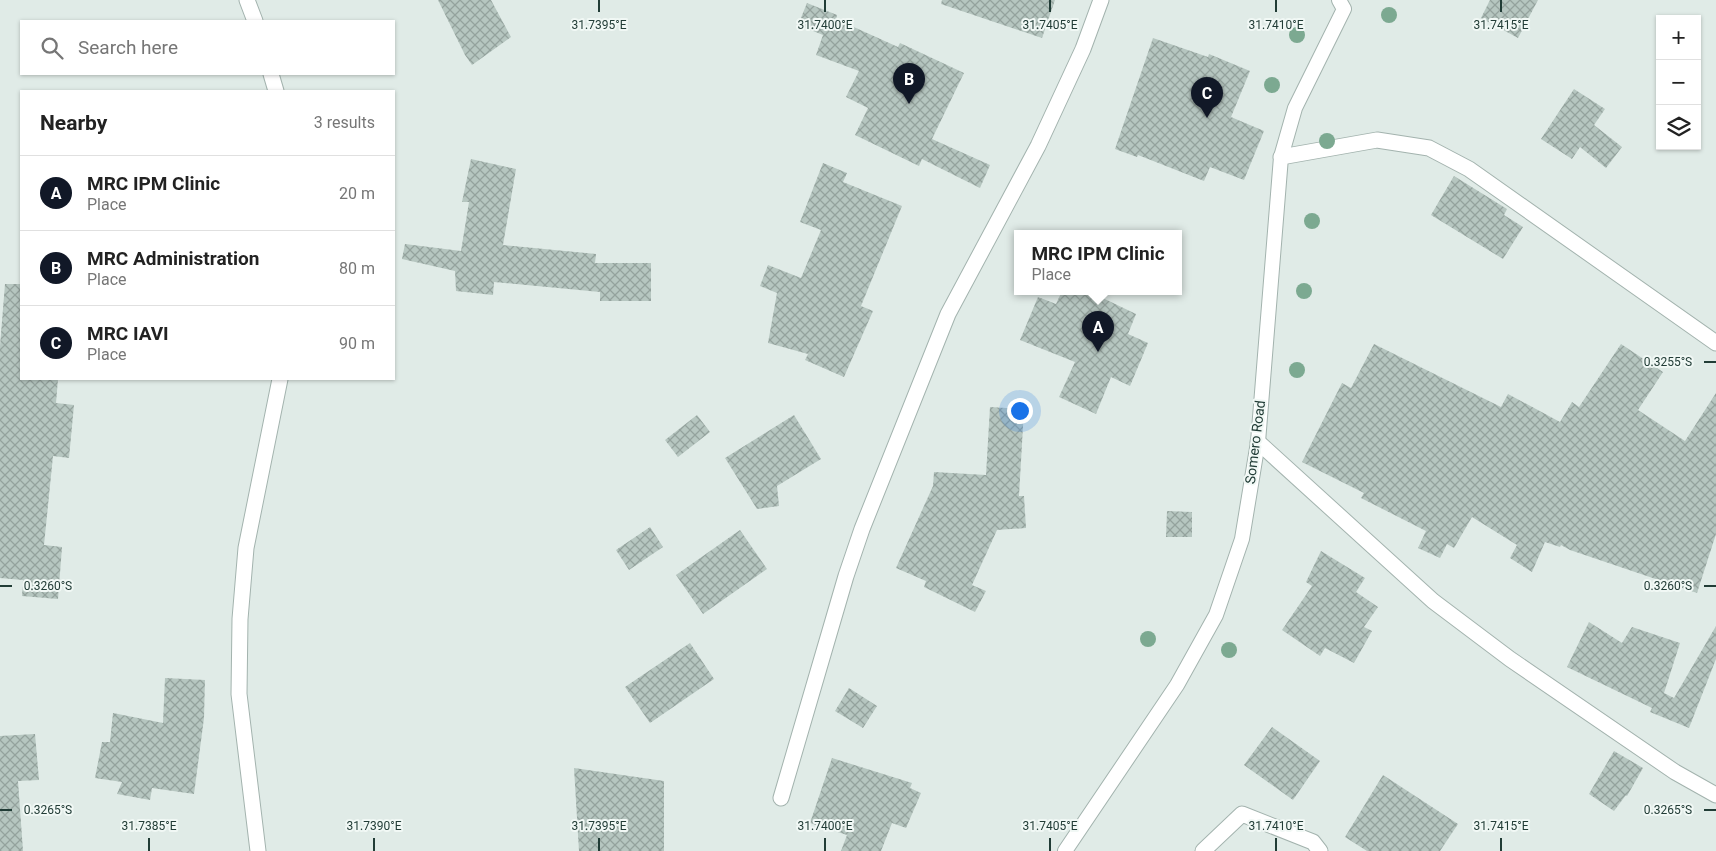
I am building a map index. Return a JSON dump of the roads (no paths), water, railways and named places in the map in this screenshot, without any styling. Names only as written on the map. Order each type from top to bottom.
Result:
[{"type":"street","points":[[248,0],[256,20]]},
{"type":"street","points":[[782,798],[846,576],[862,529],[944,322],[1038,146],[1083,49],[1101,0]]},
{"type":"street","points":[[272,75],[276,90]]},
{"type":"street","points":[[1281,157],[1377,140],[1429,148],[1469,169],[1716,343]]},
{"type":"street","points":[[258,851],[239,694],[240,619],[246,548],[280,380]]},
{"type":"street","points":[[1258,442],[1433,601],[1510,659],[1675,772],[1716,795]]},
{"type":"street","points":[[1203,851],[1242,814],[1313,842],[1320,851]]},
{"type":"lane","name":"Somero Road","points":[[1065,851],[1177,685],[1216,615],[1242,539],[1258,442],[1281,157],[1295,108],[1344,10],[1339,0]]},
{"type":"place","name":"MRC Administration","points":[[909,104]]},
{"type":"place","name":"MRC IAVI","points":[[1207,118]]},
{"type":"place","name":"MRC IPM Clinic","points":[[1098,352]]}]
